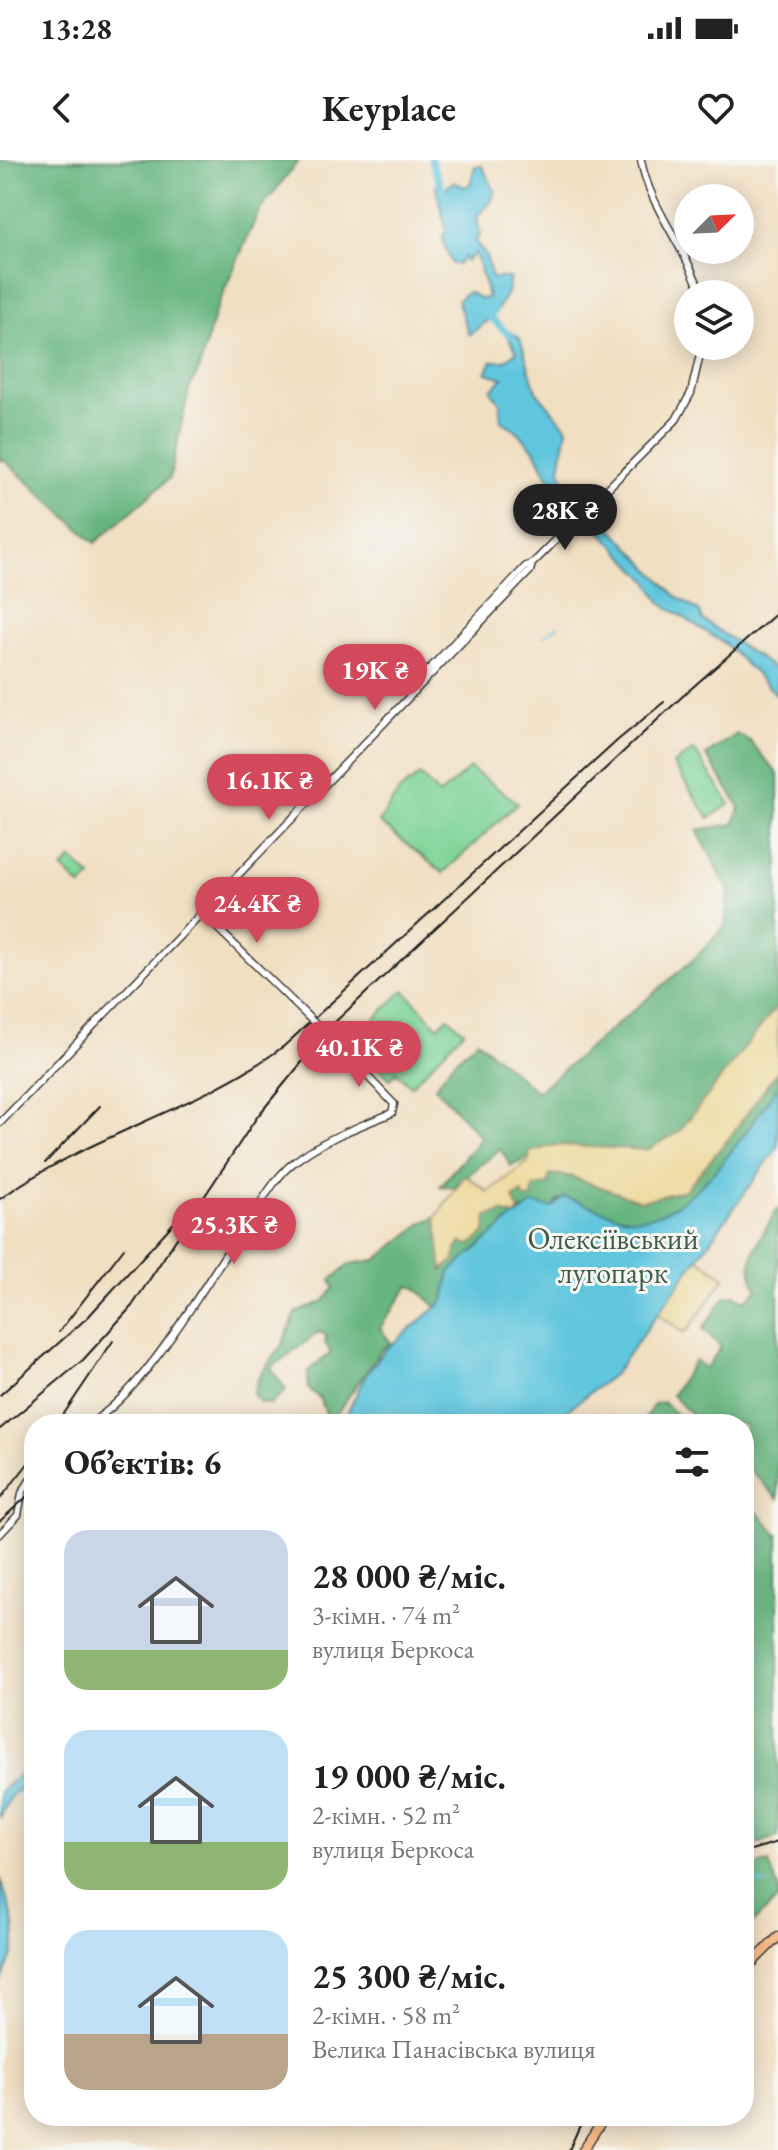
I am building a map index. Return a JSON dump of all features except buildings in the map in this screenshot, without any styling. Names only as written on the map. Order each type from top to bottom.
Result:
[{"type":"main road","points":[[754,1961],[778,1937]]},
{"type":"main road","points":[[583,2150],[599,2126]]},
{"type":"street","points":[[641,160],[644,179],[683,248],[696,280]]},
{"type":"street","points":[[0,1123],[201,912],[358,754],[415,691],[417,682],[526,566],[532,564],[676,420],[691,393],[699,360]]},
{"type":"street","points":[[100,1414],[123,1394],[168,1342],[221,1258],[281,1175],[293,1163],[332,1138],[392,1113],[394,1104],[201,912]]},
{"type":"street","points":[[0,1534],[18,1515],[24,1490]]},
{"type":"green space","points":[[0,160],[299,160],[258,213],[215,312],[199,370],[189,389],[170,478],[95,543],[5,461],[0,461]]},
{"type":"green space","points":[[737,734],[750,741],[778,774],[778,1005],[679,1132],[647,1150],[556,1145],[511,1166],[500,1149],[453,1188],[440,1186],[481,1138],[435,1087],[450,1066],[477,1040],[537,1092],[694,959],[725,926],[729,891],[697,830],[734,824],[740,807],[706,755]]},
{"type":"green space","points":[[694,750],[730,804],[709,818],[673,764]]},
{"type":"green space","points":[[470,768],[518,803],[443,873],[379,822],[399,791],[420,775],[439,795]]},
{"type":"green space","points":[[72,859],[91,877],[81,887],[62,868]]},
{"type":"green space","points":[[404,990],[438,1027],[448,1017],[464,1031],[411,1086],[396,1072],[390,1079],[356,1047],[366,1027]]},
{"type":"green space","points":[[778,1071],[778,1087],[733,1149],[696,1191],[675,1207],[653,1217],[630,1219],[568,1200],[558,1200],[553,1208],[522,1210],[450,1272],[444,1301],[436,1307],[416,1288],[409,1286],[380,1328],[391,1343],[382,1349],[336,1414],[326,1414],[320,1399],[308,1388],[308,1371],[331,1353],[325,1343],[326,1335],[319,1332],[271,1368],[286,1390],[271,1404],[261,1403],[253,1394],[259,1376],[283,1343],[296,1313],[324,1301],[334,1288],[331,1280],[350,1264],[376,1260],[422,1223],[436,1217],[443,1270],[461,1242],[487,1216],[515,1205],[512,1198],[545,1181],[550,1174],[569,1176],[641,1201],[685,1190],[729,1138]]},
{"type":"green space","name":"Олексіївський лугопарк","points":[[778,1208],[778,1499],[754,1474],[754,1414],[690,1414],[672,1395],[695,1360],[706,1368],[721,1347],[703,1329],[725,1297],[734,1295],[745,1301],[758,1289],[751,1269],[760,1238]]},
{"type":"green space","points":[[663,1402],[676,1414],[648,1414],[654,1404]]},
{"type":"green space","points":[[754,1509],[778,1534],[778,1837],[754,1845]]},
{"type":"green space","points":[[769,1863],[778,1888],[778,1899],[754,1922],[754,1867]]},
{"type":"sand","points":[[778,1005],[778,1070],[729,1138],[685,1190],[641,1201],[570,1176],[550,1174],[547,1185],[533,1187],[532,1198],[525,1199],[522,1193],[513,1198],[519,1211],[515,1216],[502,1212],[487,1216],[485,1233],[471,1245],[461,1243],[456,1249],[455,1260],[442,1270],[436,1217],[465,1175],[488,1192],[528,1162],[530,1152],[556,1145],[647,1150],[679,1132]]},
{"type":"sand","points":[[697,1258],[725,1277],[688,1330],[683,1332],[657,1313]]},
{"type":"water","points":[[475,166],[482,166],[495,192],[491,202],[477,216],[480,235],[475,241],[486,256],[492,278],[510,278],[507,293],[494,315],[469,335],[457,300],[468,292],[481,299],[488,298],[475,253],[466,262],[465,257],[458,264],[452,264],[442,239],[446,230],[436,188],[438,183],[445,189],[453,182],[465,187],[470,184]]},
{"type":"water","points":[[502,328],[520,338],[536,391],[567,428],[560,468],[562,476],[675,595],[700,612],[703,620],[778,671],[778,696],[725,644],[661,603],[648,581],[548,477],[536,452],[516,430],[501,421],[500,403],[491,390],[503,378],[486,373],[492,361],[505,361],[517,351]]},
{"type":"water","points":[[778,1087],[778,1147],[614,1374],[562,1414],[347,1414],[364,1378],[384,1351],[444,1301],[450,1272],[510,1220],[534,1204],[552,1208],[564,1197],[629,1218],[652,1216],[674,1207],[695,1191],[733,1149]]},
{"type":"water","points":[[24,1770],[24,1786],[12,1795],[0,1818],[0,1792]]},
{"type":"water","points":[[0,1877],[13,1918],[15,1941],[0,1981],[4,1932]]},
{"type":"waterway","points":[[431,160],[443,191]]},
{"type":"waterway","points":[[494,310],[491,318],[508,334]]},
{"type":"waterway","points":[[543,637],[558,626]]},
{"type":"waterway","points":[[754,1882],[767,1885]]},
{"type":"tram line","points":[[754,1849],[778,1842]]},
{"type":"tram line","points":[[569,2150],[580,2126]]},
{"type":"railway","points":[[0,1429],[83,1360],[132,1306],[257,1117],[334,1023],[685,694],[778,612]]},
{"type":"railway","points":[[0,1199],[69,1157],[215,1088],[284,1046],[618,740],[664,702]]},
{"type":"railway","points":[[45,1163],[100,1106]]},
{"type":"railway","points":[[0,1395],[88,1317],[181,1215]]},
{"type":"railway","points":[[59,1332],[124,1248]]},
{"type":"railway","points":[[64,1414],[113,1341]]},
{"type":"railway","points":[[0,1499],[24,1469]]},
{"type":"railway","points":[[0,1521],[24,1499]]}]
